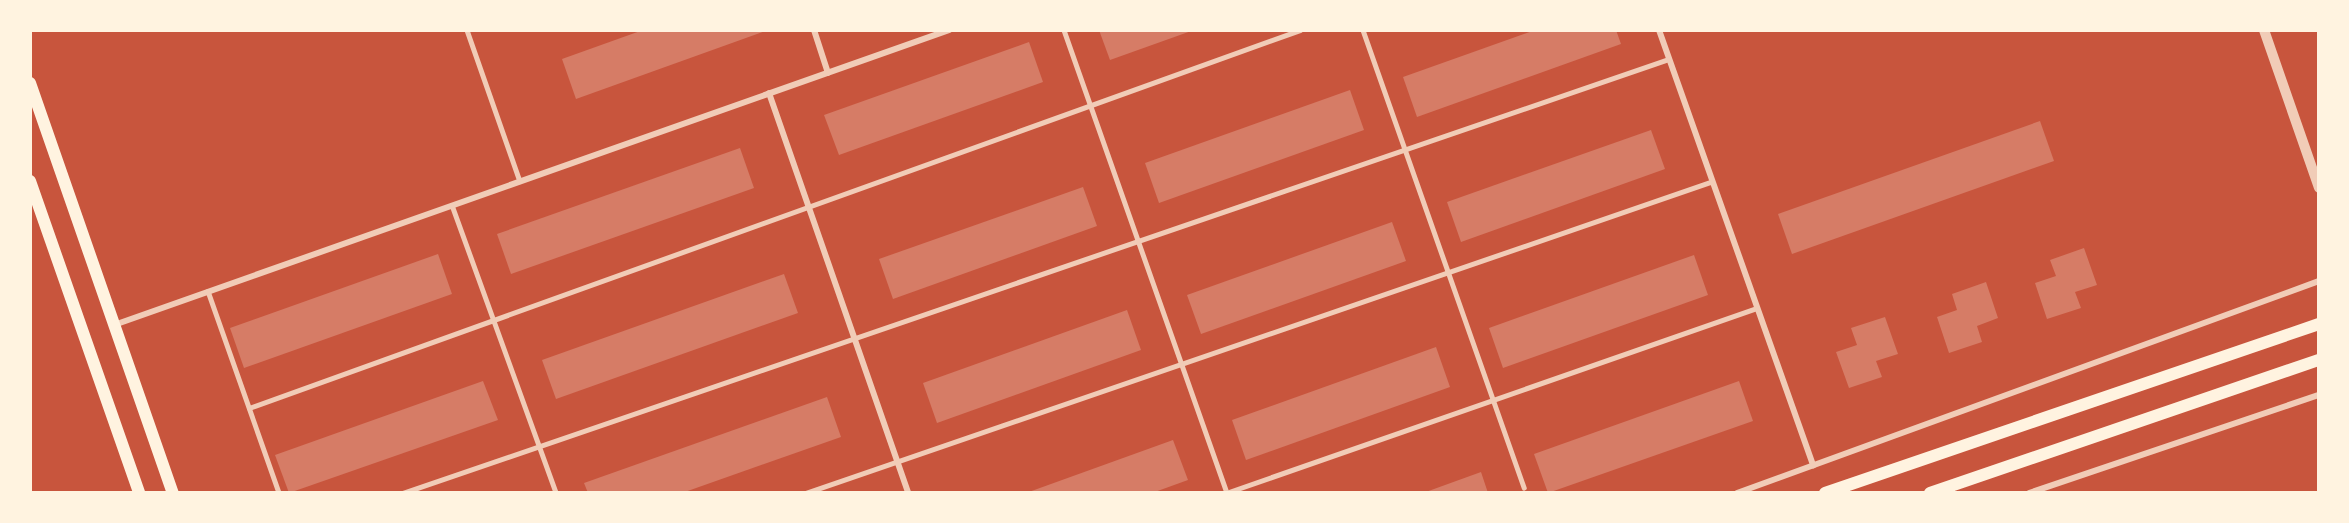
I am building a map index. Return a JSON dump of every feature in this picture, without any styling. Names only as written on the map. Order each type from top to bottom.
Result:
[{"type":"main road","points":[[30,83],[173,493]]},
{"type":"main road","points":[[30,181],[139,493]]},
{"type":"main road","points":[[1825,493],[2319,324]]},
{"type":"main road","points":[[1930,493],[2319,360]]},
{"type":"street","points":[[814,30],[828,73]]},
{"type":"street","points":[[114,325],[949,30]]},
{"type":"street","points":[[1659,30],[1813,466]]},
{"type":"street","points":[[2264,30],[2319,188]]},
{"type":"street","points":[[769,93],[908,493]]},
{"type":"street","points":[[1737,493],[2319,281]]},
{"type":"street","points":[[2029,493],[2319,395]]},
{"type":"lane","points":[[467,30],[520,181]]},
{"type":"lane","points":[[1064,30],[1226,493],[1757,308]]},
{"type":"lane","points":[[249,408],[1300,30]]},
{"type":"lane","points":[[1363,30],[1524,488]]},
{"type":"lane","points":[[403,493],[1669,59]]},
{"type":"lane","points":[[806,493],[1711,182]]},
{"type":"lane","points":[[452,205],[556,493]]},
{"type":"lane","points":[[208,291],[279,493]]},
{"type":"building","points":[[643,30],[768,30],[576,99],[562,59]]},
{"type":"building","points":[[1099,30],[1194,30],[1110,60]]},
{"type":"building","points":[[1535,30],[1616,30],[1621,44],[1417,117],[1403,77]]},
{"type":"building","points":[[1029,42],[1043,82],[839,155],[824,115]]},
{"type":"building","points":[[1350,90],[1364,130],[1159,203],[1145,163]]},
{"type":"building","points":[[2040,121],[2054,161],[1792,254],[1778,214]]},
{"type":"building","points":[[1651,130],[1665,169],[1461,242],[1447,202]]},
{"type":"building","points":[[740,148],[754,188],[511,274],[497,234]]},
{"type":"building","points":[[1083,187],[1097,226],[893,299],[879,259]]},
{"type":"building","points":[[1392,222],[1406,261],[1201,334],[1187,295]]},
{"type":"building","points":[[2084,248],[2097,285],[2075,292],[2081,308],[2047,319],[2035,283],[2056,276],[2050,260]]},
{"type":"building","points":[[438,254],[452,294],[244,368],[230,328]]},
{"type":"building","points":[[1694,255],[1708,295],[1503,368],[1489,328]]},
{"type":"building","points":[[784,274],[798,313],[556,399],[542,360]]},
{"type":"building","points":[[1986,282],[1998,318],[1977,326],[1982,342],[1949,353],[1937,317],[1957,310],[1952,294]]},
{"type":"building","points":[[1127,310],[1141,350],[937,423],[923,383]]},
{"type":"building","points":[[1885,317],[1898,354],[1876,361],[1882,377],[1849,388],[1836,352],[1857,345],[1851,328]]},
{"type":"building","points":[[1436,347],[1450,387],[1246,460],[1232,420]]},
{"type":"building","points":[[483,381],[498,420],[289,493],[275,455]]},
{"type":"building","points":[[1739,381],[1753,421],[1548,493],[1534,454]]},
{"type":"building","points":[[827,397],[841,437],[682,493],[588,493],[584,483]]},
{"type":"building","points":[[1173,440],[1188,480],[1152,493],[1026,493]]},
{"type":"building","points":[[1481,472],[1488,493],[1423,493]]}]
